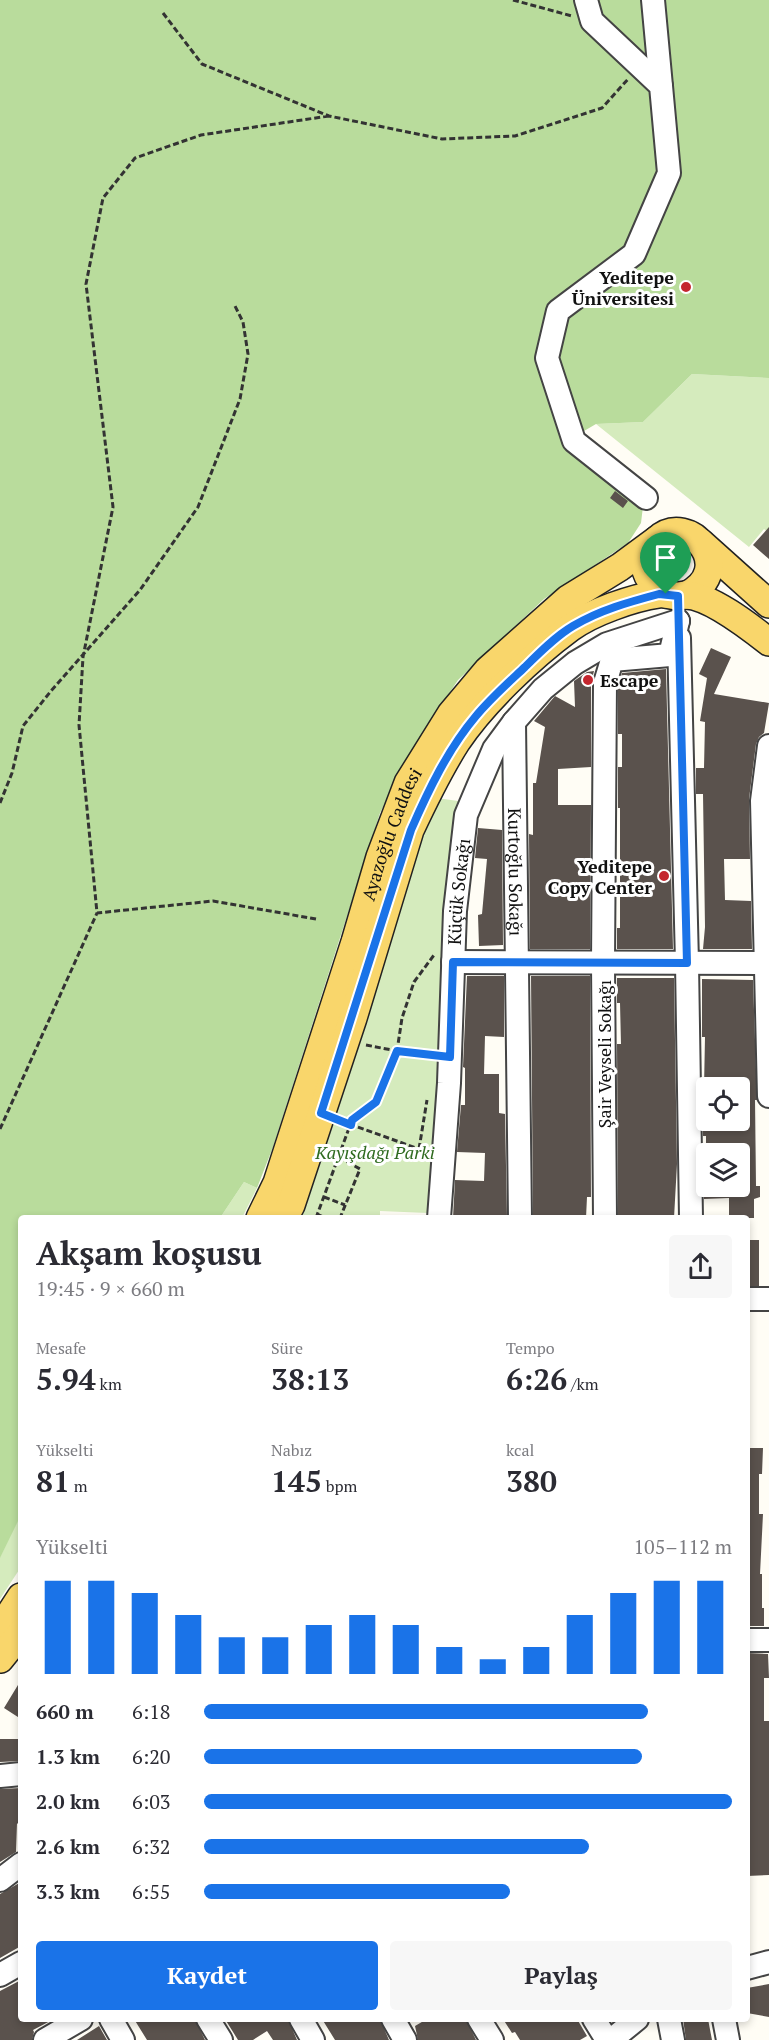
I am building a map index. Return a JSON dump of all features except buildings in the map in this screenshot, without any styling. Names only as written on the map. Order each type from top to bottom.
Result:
[{"type":"main road","points":[[766,596],[700,542],[684,533],[675,532],[658,539],[646,556],[645,566],[653,585],[677,602],[705,600],[740,620],[769,642]]},
{"type":"main road","name":"Ayazoğlu Caddesi","points":[[261,1215],[277,1183],[380,857],[408,783],[451,714],[488,670],[568,599],[621,567],[658,539]]},
{"type":"main road","points":[[677,602],[702,584],[709,568],[706,551],[700,542]]},
{"type":"main road","name":"Ayazoğlu Caddesi","points":[[286,1215],[291,1205],[345,1040],[411,830],[423,801],[457,742],[476,716],[500,691],[534,657],[571,627],[604,610],[641,599],[677,602]]},
{"type":"main road","points":[[0,1629],[18,1602]]},
{"type":"main road","points":[[0,1659],[18,1637]]},
{"type":"street","points":[[646,498],[574,441],[547,358],[558,311],[634,254],[669,173],[653,0]]},
{"type":"street","points":[[589,11],[661,86]]},
{"type":"street","points":[[514,722],[543,689],[575,663],[677,602],[691,1215]]},
{"type":"street","name":"Şair Veyseli Sokağı","points":[[605,1215],[603,963],[605,683],[612,660],[670,655],[677,602]]},
{"type":"street","name":"Küçük Sokağı","points":[[439,1215],[450,1057],[454,935],[466,815],[494,749],[514,722]]},
{"type":"street","name":"Kurtoğlu Sokağı","points":[[514,722],[520,1215]]},
{"type":"street","points":[[769,746],[762,801],[769,1096]]},
{"type":"street","points":[[453,962],[767,963]]},
{"type":"street","points":[[750,1299],[769,1299]]},
{"type":"street","points":[[750,1640],[769,1640]]},
{"type":"street","points":[[0,1776],[18,1774]]},
{"type":"street","points":[[0,1880],[18,1866]]},
{"type":"street","points":[[750,1967],[769,1962]]},
{"type":"street","points":[[0,1975],[18,1965]]},
{"type":"street","points":[[45,2040],[76,2022]]},
{"type":"street","points":[[113,2022],[123,2040]]},
{"type":"street","points":[[210,2022],[221,2040]]},
{"type":"street","points":[[303,2022],[313,2040]]},
{"type":"street","points":[[395,2022],[405,2040]]},
{"type":"street","points":[[481,2022],[492,2040]]},
{"type":"street","points":[[596,2022],[609,2040],[633,2022]]},
{"type":"street","points":[[670,2022],[673,2040]]},
{"type":"street","points":[[725,2022],[728,2040]]},
{"type":"path","points":[[513,0],[589,11]]},
{"type":"path","points":[[163,13],[202,64],[329,116],[442,139],[515,136],[602,108],[640,66]]},
{"type":"path","points":[[0,1129],[97,913],[79,725],[83,657],[113,507],[86,284],[103,198],[135,158],[201,135],[329,116]]},
{"type":"path","points":[[0,803],[12,773],[23,726],[140,590],[198,507],[240,399],[246,366],[248,354],[243,322],[234,304]]},
{"type":"path","points":[[97,913],[213,901],[316,919]]},
{"type":"path","points":[[316,1215],[352,1120],[376,1102],[397,1051],[402,1018],[414,981],[431,958],[454,935]]},
{"type":"path","points":[[345,1040],[397,1051],[450,1057]]},
{"type":"path","points":[[321,1113],[444,1157]]},
{"type":"path","points":[[339,1157],[360,1169],[341,1215]]},
{"type":"path","points":[[324,1197],[345,1205]]},
{"type":"green space","points":[[0,0],[769,0],[769,378],[692,374],[643,422],[596,424],[584,431],[573,444],[644,498],[641,523],[628,543],[544,599],[458,680],[412,749],[380,813],[273,1147],[257,1188],[244,1182],[222,1215],[18,1215],[18,1521],[0,1558]]},
{"type":"green space","points":[[692,374],[769,378],[769,533],[764,529],[749,547],[596,424],[643,422]]},
{"type":"green space","name":"Kayışdağı Parki","points":[[437,798],[458,801],[445,924],[443,1056],[428,1213],[380,1211],[380,1215],[290,1215],[411,851]]},
{"type":"green space","points":[[244,1182],[257,1188],[244,1215],[222,1215]]},
{"type":"green space","points":[[18,1520],[18,1572],[0,1599],[0,1557]]},
{"type":"place","name":"Yeditepe Üniversitesi","points":[[686,287]]},
{"type":"place","name":"Escape","points":[[588,680]]},
{"type":"place","name":"Yeditepe Copy Center","points":[[664,876]]},
{"type":"route","points":[[666,594],[678,596],[687,963],[453,962],[450,1057],[397,1051],[376,1102],[352,1120],[351,1125],[321,1113],[411,830],[423,801],[457,742],[476,716],[500,691],[534,657],[571,627],[604,610],[666,594]]}]
